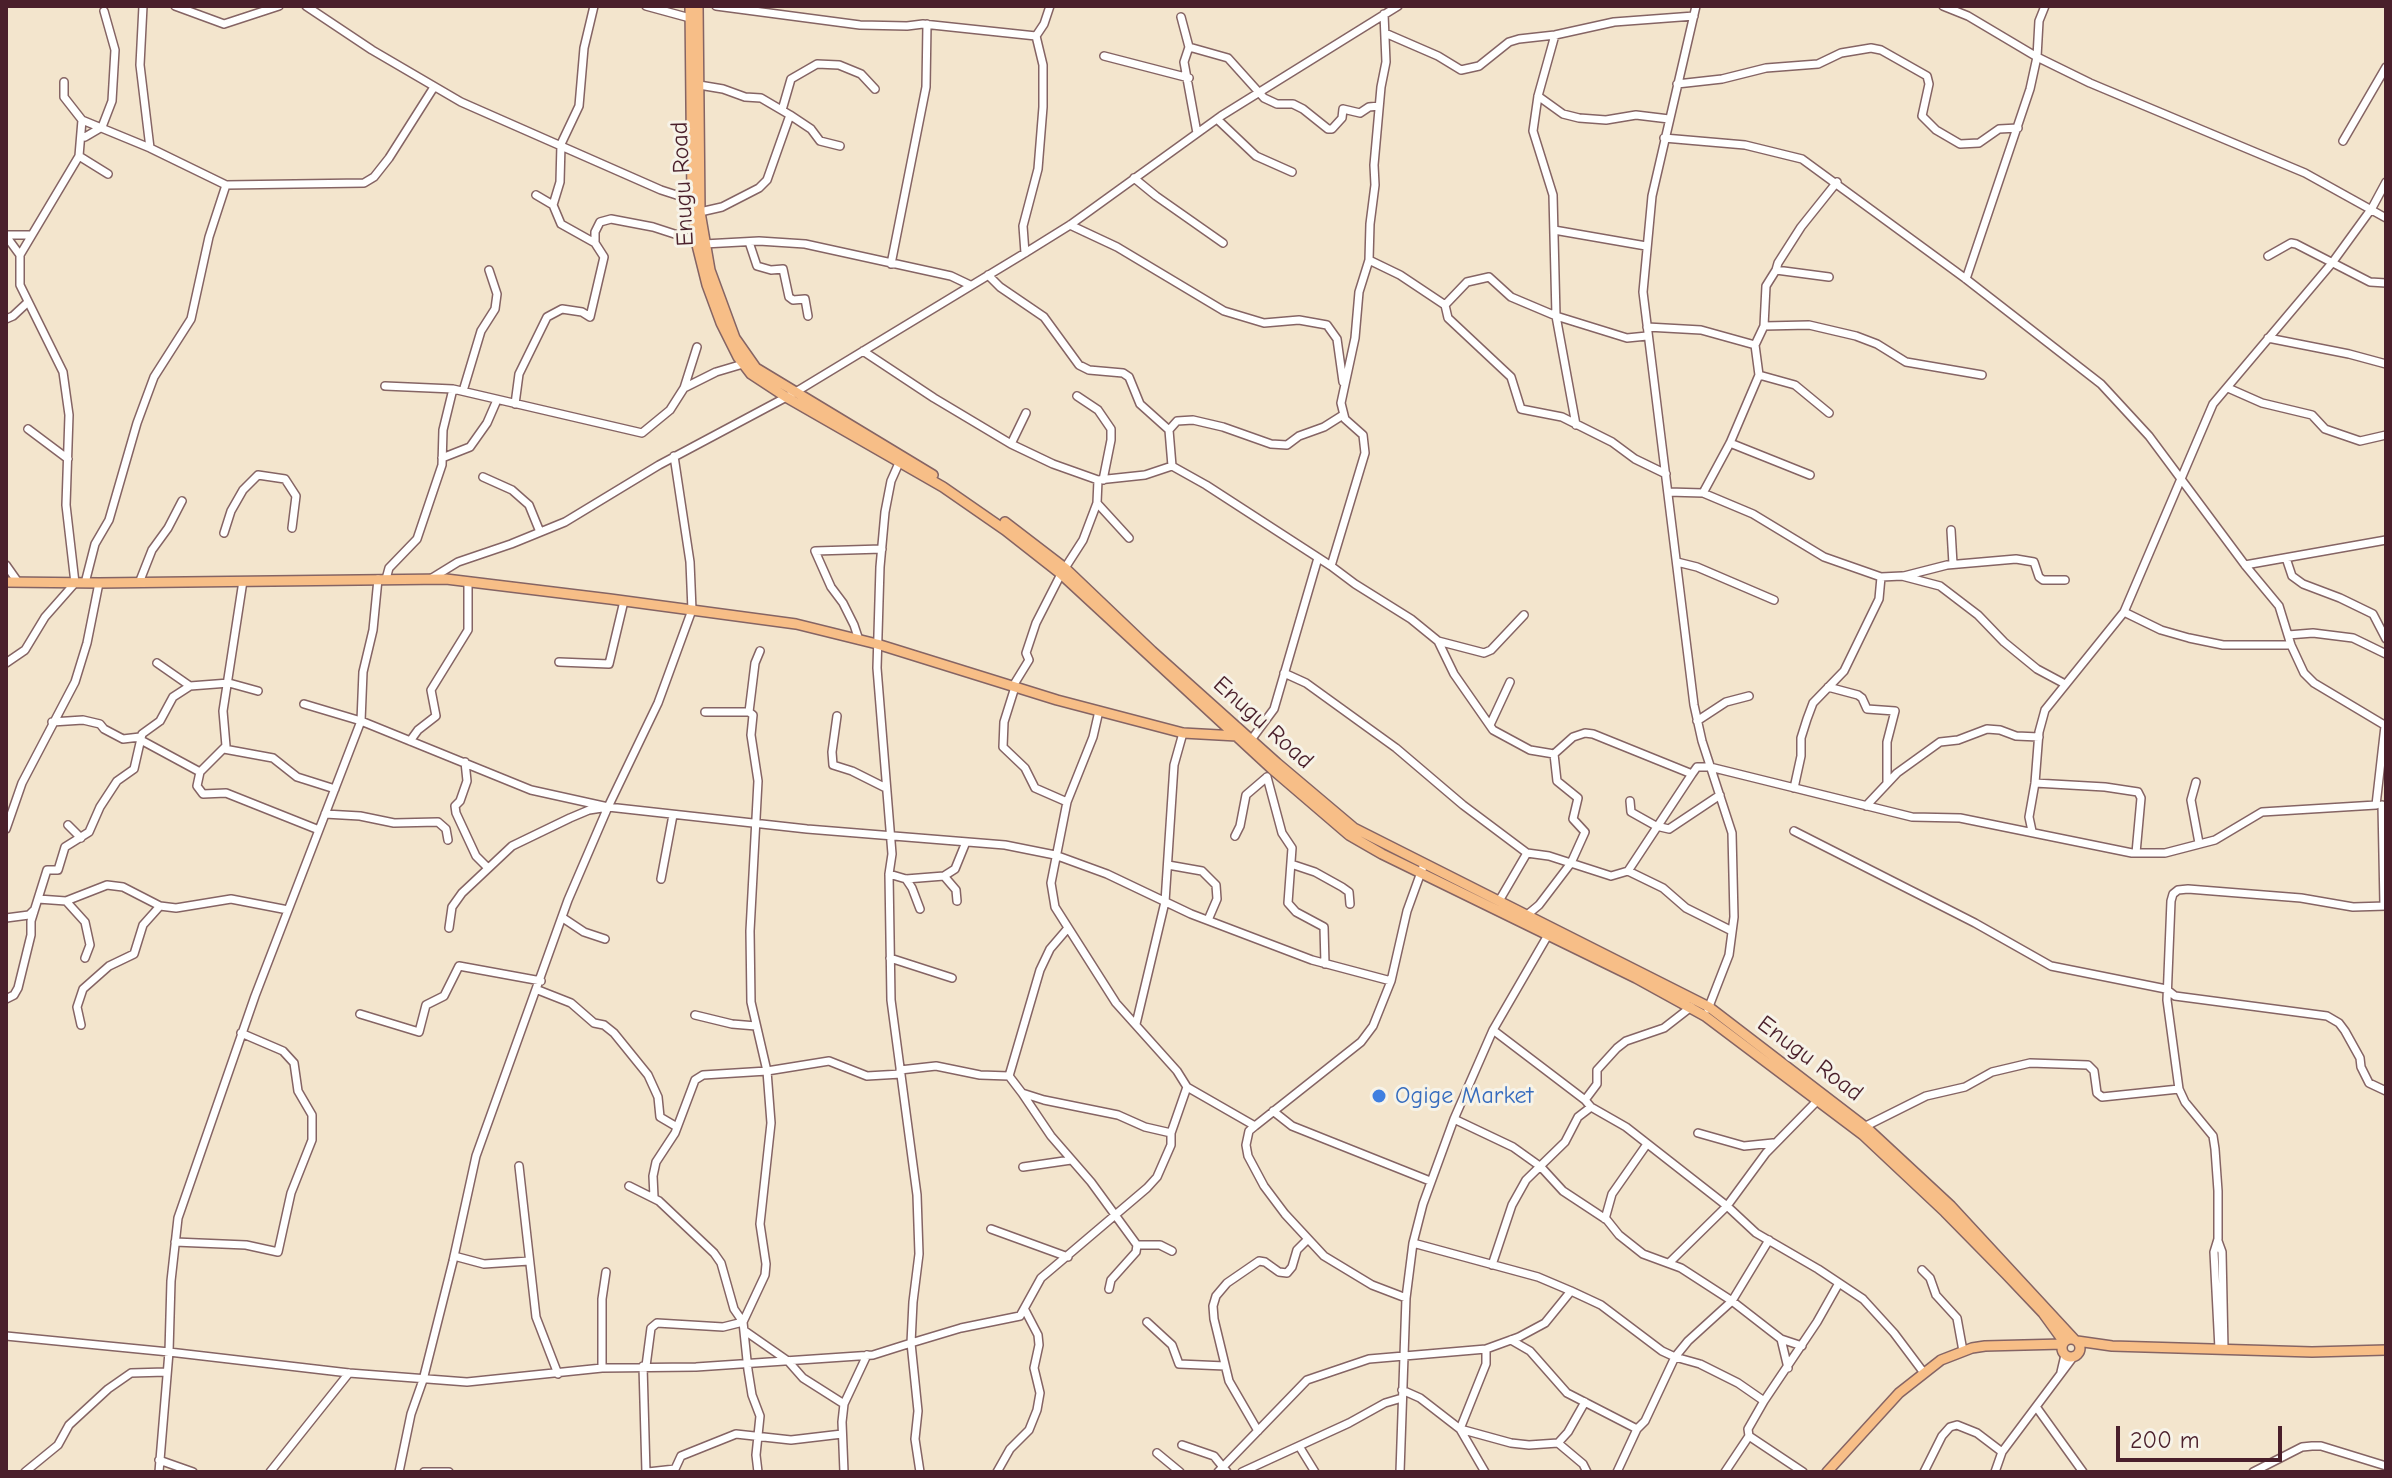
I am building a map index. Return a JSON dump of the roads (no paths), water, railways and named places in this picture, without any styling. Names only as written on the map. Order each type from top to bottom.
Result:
[{"type":"main road","points":[[690,6],[692,200],[717,312],[743,364],[751,374],[974,507],[1063,571]]},
{"type":"main road","name":"Enugu Road","points":[[698,6],[700,243],[719,299],[744,354],[756,368],[790,395],[978,503],[1063,571],[1244,736],[1354,828],[1422,868],[1527,915],[1707,1011],[1866,1126],[1951,1206],[2049,1311],[2070,1348]]},
{"type":"main road","points":[[6,582],[429,579],[624,601],[796,624],[877,644],[1014,687],[1183,733],[1244,736],[1270,773],[1349,835],[1422,868],[1691,1007],[1707,1011],[1863,1135],[2006,1274],[2070,1348]]},
{"type":"main road","points":[[2034,1346],[2050,1334],[2053,1327]]},
{"type":"main road","points":[[1827,1472],[1899,1393],[1924,1373],[1941,1360],[1985,1346],[2312,1352],[2386,1350]]},
{"type":"street","points":[[143,6],[140,65],[150,148]]},
{"type":"street","points":[[175,6],[224,24],[279,6]]},
{"type":"street","points":[[306,6],[372,50],[461,102],[661,190],[692,200]]},
{"type":"street","points":[[553,205],[560,182],[561,144],[579,106],[584,48],[594,6]]},
{"type":"street","points":[[646,6],[690,18]]},
{"type":"street","points":[[716,6],[860,25],[927,24],[1036,36]]},
{"type":"street","points":[[757,13],[765,6]]},
{"type":"street","points":[[1025,253],[1023,226],[1038,169],[1043,107],[1043,65],[1036,36],[1050,6]]},
{"type":"street","points":[[429,579],[458,562],[540,532],[604,500],[674,456],[790,395],[1070,225],[1217,119],[1398,6]]},
{"type":"street","points":[[1696,6],[1652,196],[1643,292],[1697,721],[1732,833],[1734,878],[1729,955],[1707,1011]]},
{"type":"street","points":[[1943,6],[1968,16],[2037,57],[2090,83],[2305,173],[2386,218]]},
{"type":"street","points":[[1966,279],[2018,128],[2037,57],[2039,21],[2045,6]]},
{"type":"street","points":[[85,137],[102,127],[112,104],[115,55],[104,11]]},
{"type":"street","points":[[1331,566],[1365,453],[1363,435],[1343,415],[1341,403],[1346,368],[1352,353],[1359,292],[1369,260],[1379,106],[1386,62],[1384,14]]},
{"type":"street","points":[[1385,33],[1438,56],[1461,70],[1479,66],[1509,42],[1519,39],[1555,35],[1614,22],[1694,16]]},
{"type":"street","points":[[1181,17],[1189,47],[1184,62],[1197,133]]},
{"type":"street","points":[[891,264],[926,87],[927,24]]},
{"type":"street","points":[[1555,35],[1538,96],[1533,131],[1553,195],[1556,316],[1576,425]]},
{"type":"street","points":[[1189,47],[1228,58],[1258,93],[1269,101],[1293,104],[1330,130],[1342,118],[1343,109],[1360,113],[1369,107],[1379,106]]},
{"type":"street","points":[[1677,84],[1722,79],[1766,68],[1818,64],[1841,53],[1871,48],[1881,50],[1927,76],[1929,84],[1922,116],[1936,130],[1960,144],[1979,143],[1999,129],[2018,128]]},
{"type":"street","points":[[1104,56],[1189,78]]},
{"type":"street","points":[[782,110],[791,79],[817,64],[839,65],[861,74],[875,89]]},
{"type":"street","points":[[2343,141],[2386,67]]},
{"type":"street","points":[[64,82],[64,97],[82,120],[150,148],[226,185],[364,183],[374,177],[389,158],[434,87]]},
{"type":"street","points":[[699,85],[761,98],[811,129],[820,141],[840,146]]},
{"type":"street","points":[[1538,96],[1563,114],[1579,118],[1606,120],[1636,115],[1669,119]]},
{"type":"street","points":[[700,212],[722,207],[759,188],[767,180],[790,115]]},
{"type":"street","points":[[1217,119],[1256,156],[1292,172]]},
{"type":"street","points":[[80,583],[66,505],[69,415],[63,372],[20,285],[20,255],[79,156],[82,120]]},
{"type":"street","points":[[1664,138],[1745,145],[1802,159],[1966,279],[2101,384],[2149,436],[2279,606],[2299,666],[2314,683],[2386,726],[2381,805],[2385,906],[2353,907],[2301,898],[2188,889],[2178,890],[2171,901],[2166,989],[2179,1089],[2185,1102],[2213,1136],[2218,1239],[2222,1252],[2221,1349]]},
{"type":"street","points":[[79,156],[108,174]]},
{"type":"street","points":[[1134,178],[1223,243]]},
{"type":"street","points":[[1703,493],[1730,443],[1759,375],[1755,345],[1764,326],[1765,290],[1801,227],[1837,182]]},
{"type":"street","points":[[2032,831],[2029,817],[2045,710],[2124,612],[2213,404],[2332,263],[2372,208],[2386,182]]},
{"type":"street","points":[[6,663],[25,650],[45,617],[80,583],[95,544],[109,520],[137,423],[154,377],[191,319],[209,237],[226,185]]},
{"type":"street","points":[[515,404],[519,374],[547,317],[562,309],[582,312],[590,317],[604,257],[595,243],[561,224],[553,205],[536,195]]},
{"type":"street","points":[[595,243],[595,232],[600,222],[611,219],[653,227],[700,243],[805,244],[951,276],[970,285]]},
{"type":"street","points":[[1070,225],[1117,247],[1224,311],[1264,323],[1299,320],[1327,325],[1332,329],[1346,368]]},
{"type":"street","points":[[1554,230],[1646,246]]},
{"type":"street","points":[[6,235],[31,235]]},
{"type":"street","points":[[6,235],[20,255]]},
{"type":"street","points":[[749,242],[757,266],[783,269],[789,297],[793,300],[805,299],[808,316]]},
{"type":"street","points":[[2268,256],[2294,243],[2370,282],[2386,283]]},
{"type":"street","points":[[1369,260],[1400,275],[1445,305],[1448,318],[1511,377],[1521,409],[1562,417],[1666,474]]},
{"type":"street","points":[[463,391],[481,331],[495,309],[497,294],[489,270]]},
{"type":"street","points":[[1776,270],[1829,277]]},
{"type":"street","points":[[988,275],[1044,317],[1079,365],[1089,370],[1123,373],[1129,377],[1140,404],[1169,430],[1172,466]]},
{"type":"street","points":[[1445,305],[1467,282],[1489,277],[1511,297],[1556,316],[1627,338],[1647,331],[1701,330],[1755,345]]},
{"type":"street","points":[[6,319],[28,302]]},
{"type":"street","points":[[1764,326],[1809,325],[1877,344],[1906,362],[1982,375]]},
{"type":"street","points":[[2268,338],[2386,364]]},
{"type":"street","points":[[385,386],[453,389],[642,433],[670,410],[684,388],[697,347]]},
{"type":"street","points":[[863,351],[1011,444],[1053,464],[1100,480],[1145,475],[1172,466],[1206,485],[1411,619],[1438,641],[1454,674],[1496,733],[1530,750],[1554,754]]},
{"type":"street","points":[[1341,353],[1347,356],[1352,353]]},
{"type":"street","points":[[684,388],[716,372],[743,364]]},
{"type":"street","points":[[1759,375],[1795,385],[1829,413]]},
{"type":"street","points":[[2228,388],[2262,403],[2312,415],[2325,429],[2360,441],[2386,435]]},
{"type":"street","points":[[159,1472],[178,1218],[241,1033],[361,721],[363,672],[382,579],[417,539],[442,465],[443,430],[453,389]]},
{"type":"street","points":[[1067,802],[1035,788],[1025,768],[1003,747],[1004,722],[1014,687],[1029,660],[1026,653],[1036,623],[1083,540],[1097,503],[1111,440],[1111,429],[1098,410],[1077,396]]},
{"type":"street","points":[[442,458],[470,447],[487,423],[497,400]]},
{"type":"street","points":[[1011,444],[1026,413]]},
{"type":"street","points":[[1169,430],[1177,421],[1193,420],[1271,444],[1287,445],[1343,415]]},
{"type":"street","points":[[28,429],[68,459]]},
{"type":"street","points":[[1730,443],[1810,475]]},
{"type":"street","points":[[399,1472],[476,1156],[563,918],[608,807],[658,703],[692,610],[690,562],[674,456]]},
{"type":"street","points":[[899,463],[891,481],[882,549],[877,644],[888,835],[892,854],[889,874],[891,1000],[917,1195],[919,1239],[911,1343],[918,1411],[915,1439],[920,1472]]},
{"type":"street","points":[[224,533],[231,511],[243,490],[258,475],[285,479],[296,496],[292,528]]},
{"type":"street","points":[[483,477],[512,490],[529,505],[540,532]]},
{"type":"street","points":[[1668,492],[1703,493],[1753,514],[1824,557],[1881,577],[1902,576],[1953,564],[2016,559],[2034,562],[2043,580],[2065,580]]},
{"type":"street","points":[[139,583],[152,550],[182,501]]},
{"type":"street","points":[[1097,503],[1129,538]]},
{"type":"street","points":[[1951,530],[1953,564]]},
{"type":"street","points":[[2245,565],[2386,540]]},
{"type":"street","points":[[859,640],[815,551],[882,549]]},
{"type":"street","points":[[1244,736],[1274,709],[1318,558]]},
{"type":"street","points":[[2286,558],[2292,576],[2303,584],[2373,614],[2386,639]]},
{"type":"street","points":[[1677,562],[1697,567],[1774,600]]},
{"type":"street","points":[[6,565],[18,582]]},
{"type":"street","points":[[1902,576],[1940,586],[1978,615],[2037,669],[2065,684]]},
{"type":"street","points":[[1794,788],[1801,756],[1801,738],[1813,703],[1844,671],[1879,599],[1881,577]]},
{"type":"street","points":[[243,581],[223,711],[224,749],[200,772],[197,786],[203,794],[226,793],[319,830]]},
{"type":"street","points":[[410,741],[436,716],[431,690],[468,630],[468,582]]},
{"type":"street","points":[[6,829],[22,783],[75,682],[99,583]]},
{"type":"street","points":[[559,662],[609,664],[624,601]]},
{"type":"street","points":[[2124,612],[2161,630],[2211,642],[2253,646],[2291,645]]},
{"type":"street","points":[[1438,641],[1487,652],[1524,615]]},
{"type":"street","points":[[2288,635],[2313,633],[2353,638],[2386,654]]},
{"type":"street","points":[[749,712],[755,663],[760,651]]},
{"type":"street","points":[[157,663],[190,686]]},
{"type":"street","points":[[1284,673],[1306,683],[1384,740],[1527,853],[1611,876],[1628,871],[1697,767],[1710,767],[1912,817],[1960,818],[2136,853],[2165,853],[2215,840],[2262,812],[2381,805]]},
{"type":"street","points":[[1490,725],[1510,682]]},
{"type":"street","points":[[6,999],[14,995],[18,988],[31,935],[31,921],[47,870],[58,870],[65,847],[81,838],[94,825],[100,807],[117,781],[134,769],[140,738],[160,721],[173,697],[190,686],[229,683],[258,691]]},
{"type":"street","points":[[1828,687],[1858,695],[1867,709],[1895,711],[1887,742],[1887,783]]},
{"type":"street","points":[[1697,721],[1726,702],[1749,696]]},
{"type":"street","points":[[304,704],[361,721],[531,790],[608,807],[758,824],[1005,845],[1055,855],[1107,874],[1208,920],[1325,964],[1391,981]]},
{"type":"street","points":[[1099,711],[1093,737],[1067,802],[1055,855],[1051,895],[1068,928],[1116,1003],[1177,1071],[1187,1087],[1255,1126]]},
{"type":"street","points":[[705,712],[749,712],[753,715],[751,735],[758,781],[750,931],[751,1002],[767,1071],[771,1123],[760,1224],[766,1264],[764,1278],[744,1327]]},
{"type":"street","points":[[837,716],[833,765],[886,788]]},
{"type":"street","points":[[52,722],[83,720],[100,724],[123,739],[140,738],[200,772]]},
{"type":"street","points":[[1866,806],[1887,783],[1940,742],[1958,740],[1987,729],[2016,736],[2039,737]]},
{"type":"street","points":[[1136,1024],[1165,902],[1174,765],[1183,733]]},
{"type":"street","points":[[1554,754],[1573,737],[1593,734],[1692,774]]},
{"type":"street","points":[[224,749],[273,758],[297,777],[335,789]]},
{"type":"street","points":[[1527,915],[1539,905],[1571,863],[1585,831],[1573,819],[1578,798],[1557,781],[1554,754]]},
{"type":"street","points":[[465,762],[467,781],[455,806],[456,813],[476,856],[487,867]]},
{"type":"street","points":[[1235,836],[1246,795],[1270,773]]},
{"type":"street","points":[[1270,773],[1282,833],[1292,848],[1288,903],[1296,912],[1324,927],[1325,964]]},
{"type":"street","points":[[2196,782],[2191,800],[2199,843]]},
{"type":"street","points":[[2035,783],[2138,792],[2141,798],[2136,853]]},
{"type":"street","points":[[1630,801],[1631,812],[1656,826],[1673,827],[1720,795]]},
{"type":"street","points":[[449,928],[452,907],[457,900],[487,867],[512,846],[589,810],[608,807]]},
{"type":"street","points":[[325,814],[360,816],[394,823],[438,822],[446,829],[448,840]]},
{"type":"street","points":[[661,879],[673,815]]},
{"type":"street","points":[[2017,829],[2029,817]]},
{"type":"street","points":[[68,825],[81,838]]},
{"type":"street","points":[[1794,831],[1975,923],[2051,966],[2166,989],[2175,996],[2327,1016],[2345,1031],[2369,1083],[2386,1091]]},
{"type":"street","points":[[889,874],[917,880],[944,876],[955,869],[966,842]]},
{"type":"street","points":[[1499,901],[1527,853]]},
{"type":"street","points":[[1291,864],[1315,872],[1342,887],[1349,892],[1350,904]]},
{"type":"street","points":[[1168,865],[1202,871],[1216,885],[1217,899],[1208,920]]},
{"type":"street","points":[[1406,1298],[1350,1273],[1324,1256],[1285,1214],[1253,1166],[1246,1145],[1249,1131],[1361,1042],[1373,1026],[1391,981],[1407,911],[1422,868]]},
{"type":"street","points":[[1628,871],[1663,888],[1686,908],[1732,931]]},
{"type":"street","points":[[944,876],[956,890],[957,901]]},
{"type":"street","points":[[906,879],[920,909]]},
{"type":"street","points":[[912,888],[917,880]]},
{"type":"street","points":[[37,902],[66,901],[107,885],[123,887],[160,906],[176,908],[231,899],[288,910]]},
{"type":"street","points":[[66,901],[85,922],[90,945],[85,958]]},
{"type":"street","points":[[6,918],[29,915],[37,902]]},
{"type":"street","points":[[81,1025],[77,1007],[83,989],[109,966],[134,954],[143,925],[160,906]]},
{"type":"street","points":[[19,916],[31,935]]},
{"type":"street","points":[[563,918],[584,932],[605,939]]},
{"type":"street","points":[[1009,1076],[1040,970],[1050,949],[1068,928]]},
{"type":"street","points":[[1400,1472],[1406,1298],[1413,1243],[1430,1181],[1493,1030],[1548,935]]},
{"type":"street","points":[[890,958],[952,978]]},
{"type":"street","points":[[360,1014],[419,1032],[426,1005],[444,996],[459,966],[541,981]]},
{"type":"street","points":[[6,985],[18,988]]},
{"type":"street","points":[[538,990],[571,1003],[594,1023],[604,1025],[614,1033],[648,1075],[658,1097],[660,1117],[677,1127]]},
{"type":"street","points":[[2167,1000],[2175,996]]},
{"type":"street","points":[[1492,1265],[1512,1205],[1526,1180],[1565,1142],[1597,1084],[1597,1070],[1626,1041],[1664,1028],[1691,1007]]},
{"type":"street","points":[[695,1015],[756,1026]]},
{"type":"street","points":[[1493,1030],[1588,1103],[1626,1127],[1727,1206],[1756,1233],[1863,1299],[1924,1373]]},
{"type":"street","points":[[175,1242],[246,1245],[278,1252],[291,1193],[312,1140],[312,1115],[298,1091],[294,1063],[283,1051],[241,1033]]},
{"type":"street","points":[[654,1197],[656,1162],[677,1127],[695,1080],[703,1075],[767,1071],[829,1061],[867,1076],[936,1066],[980,1075],[1009,1076]]},
{"type":"street","points":[[1866,1126],[1926,1096],[1965,1087],[1992,1072],[2030,1063],[2088,1065],[2094,1071],[2097,1093],[2102,1097],[2179,1089]]},
{"type":"street","points":[[1009,1076],[1137,1245],[1136,1252],[1111,1280],[1109,1289]]},
{"type":"street","points":[[6,1336],[349,1373],[467,1382],[602,1368],[696,1367],[867,1355],[895,1350],[961,1328],[1020,1316],[1041,1278],[1157,1177],[1171,1145],[1171,1133],[1187,1087]]},
{"type":"street","points":[[1022,1093],[1118,1115],[1145,1127],[1171,1133]]},
{"type":"street","points":[[1669,1263],[1727,1206],[1775,1142],[1817,1101]]},
{"type":"street","points":[[1273,1111],[1292,1126],[1430,1181]]},
{"type":"street","points":[[1454,1119],[1513,1147],[1541,1167],[1563,1191],[1605,1219],[1643,1254],[1669,1263],[1732,1301],[1781,1339],[1802,1346]]},
{"type":"street","points":[[1698,1133],[1744,1146],[1775,1142]]},
{"type":"street","points":[[1605,1219],[1612,1194],[1647,1144]]},
{"type":"street","points":[[1023,1167],[1071,1160]]},
{"type":"street","points":[[519,1166],[536,1317],[558,1374]]},
{"type":"street","points":[[629,1186],[654,1197],[721,1263],[734,1309],[744,1327],[752,1395],[760,1416],[756,1455],[758,1472]]},
{"type":"street","points":[[991,1229],[1068,1257]]},
{"type":"street","points":[[1258,1431],[1233,1393],[1214,1319],[1216,1296],[1236,1276],[1259,1261],[1287,1273],[1297,1250],[1308,1239]]},
{"type":"street","points":[[1617,1472],[1675,1357],[1732,1301],[1769,1240]]},
{"type":"street","points":[[1413,1243],[1538,1277],[1571,1291],[1601,1305],[1662,1351],[1700,1364],[1738,1383],[1764,1401]]},
{"type":"street","points":[[1137,1245],[1160,1245],[1172,1251]]},
{"type":"street","points":[[454,1256],[484,1264],[529,1261]]},
{"type":"street","points":[[1922,1270],[1930,1278],[1936,1295],[1957,1318],[1963,1351]]},
{"type":"street","points":[[602,1368],[602,1299],[606,1272]]},
{"type":"street","points":[[1725,1472],[1749,1436],[1748,1429],[1764,1401],[1802,1346],[1839,1283]]},
{"type":"street","points":[[1182,1445],[1204,1451],[1223,1470],[1307,1380],[1369,1359],[1486,1349],[1545,1323],[1571,1291]]},
{"type":"street","points":[[997,1472],[1010,1449],[1029,1430],[1040,1393],[1034,1368],[1038,1335],[1025,1310]]},
{"type":"street","points":[[1147,1322],[1172,1345],[1179,1364],[1225,1366]]},
{"type":"street","points":[[842,1434],[791,1440],[736,1434],[681,1456],[675,1469],[647,1472],[644,1366],[651,1328],[657,1323],[744,1327],[788,1361],[803,1378],[844,1404]]},
{"type":"street","points":[[1781,1339],[1788,1368]]},
{"type":"street","points":[[1511,1340],[1530,1351],[1567,1393],[1637,1429]]},
{"type":"street","points":[[1995,1472],[2002,1452],[2060,1375],[2070,1348]]},
{"type":"street","points":[[1460,1429],[1486,1364],[1486,1349]]},
{"type":"street","points":[[844,1472],[844,1404],[867,1355]]},
{"type":"street","points":[[25,1472],[58,1445],[69,1425],[108,1389],[131,1373],[166,1372]]},
{"type":"street","points":[[270,1472],[349,1373]]},
{"type":"street","points":[[1242,1472],[1361,1417],[1402,1394],[1420,1398],[1460,1429],[1485,1472]]},
{"type":"street","points":[[1460,1429],[1511,1443],[1558,1443],[1585,1402]]},
{"type":"street","points":[[2037,1408],[2083,1472]]},
{"type":"street","points":[[1924,1472],[1942,1436],[1950,1427],[1957,1425],[1977,1433],[2002,1452]]},
{"type":"street","points":[[1749,1436],[1803,1472]]},
{"type":"street","points":[[1558,1443],[1583,1464],[1587,1472]]},
{"type":"street","points":[[1299,1446],[1315,1472]]},
{"type":"street","points":[[2253,1472],[2302,1447],[2312,1446],[2386,1466]]},
{"type":"street","points":[[1157,1453],[1180,1472]]},
{"type":"street","points":[[159,1460],[193,1472]]},
{"type":"street","points":[[424,1472],[446,1472]]},
{"type":"place","name":"Ogige Market","points":[[1379,1096]]}]
